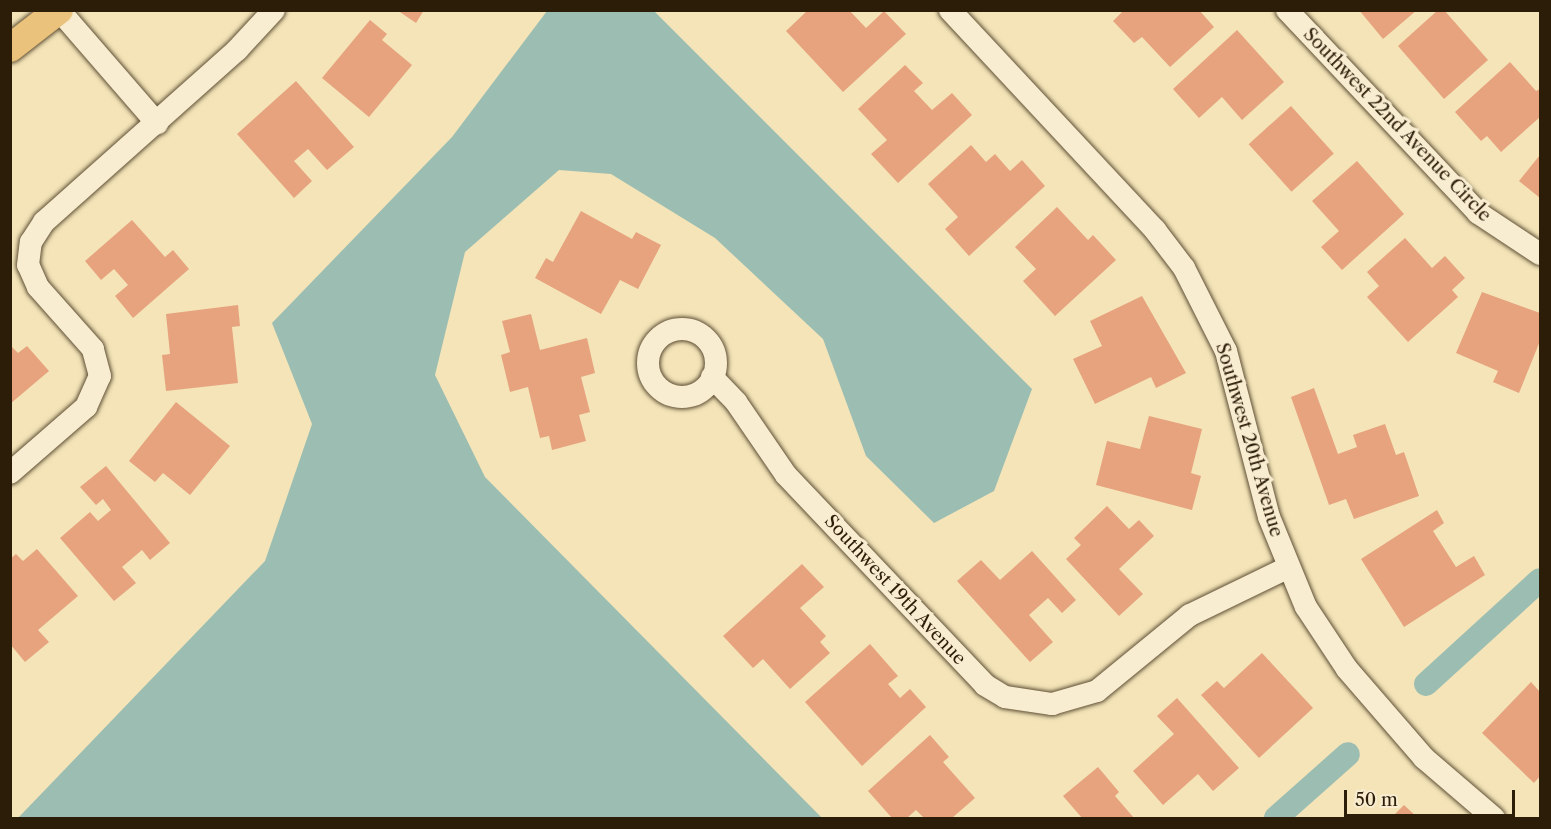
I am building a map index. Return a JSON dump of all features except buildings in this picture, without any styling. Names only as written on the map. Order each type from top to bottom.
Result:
[{"type":"main road","points":[[10,48],[59,10]]},
{"type":"street","points":[[59,10],[157,123]]},
{"type":"street","points":[[10,473],[86,407],[100,376],[93,348],[38,287],[28,266],[31,242],[44,222],[237,50],[274,10]]},
{"type":"street","name":"Southwest 20th Avenue","points":[[950,10],[1155,230],[1184,268],[1226,351],[1269,517],[1287,568],[1314,622],[1347,669],[1424,758],[1494,819]]},
{"type":"street","name":"Southwest 22nd Avenue Circle","points":[[1287,10],[1478,213],[1540,254]]},
{"type":"street","name":"Southwest 19th Avenue","points":[[712,377],[736,402],[786,475],[985,685],[1005,697],[1052,704],[1097,691],[1190,615],[1287,568]]},
{"type":"water","points":[[547,11],[654,11],[1032,389],[994,491],[934,523],[866,456],[823,339],[715,238],[611,174],[559,170],[465,252],[435,375],[485,477],[822,818],[18,818],[265,561],[312,424],[272,323],[452,137]]},
{"type":"waterway","points":[[1426,684],[1540,580]]},
{"type":"waterway","points":[[1276,818],[1348,754]]}]
